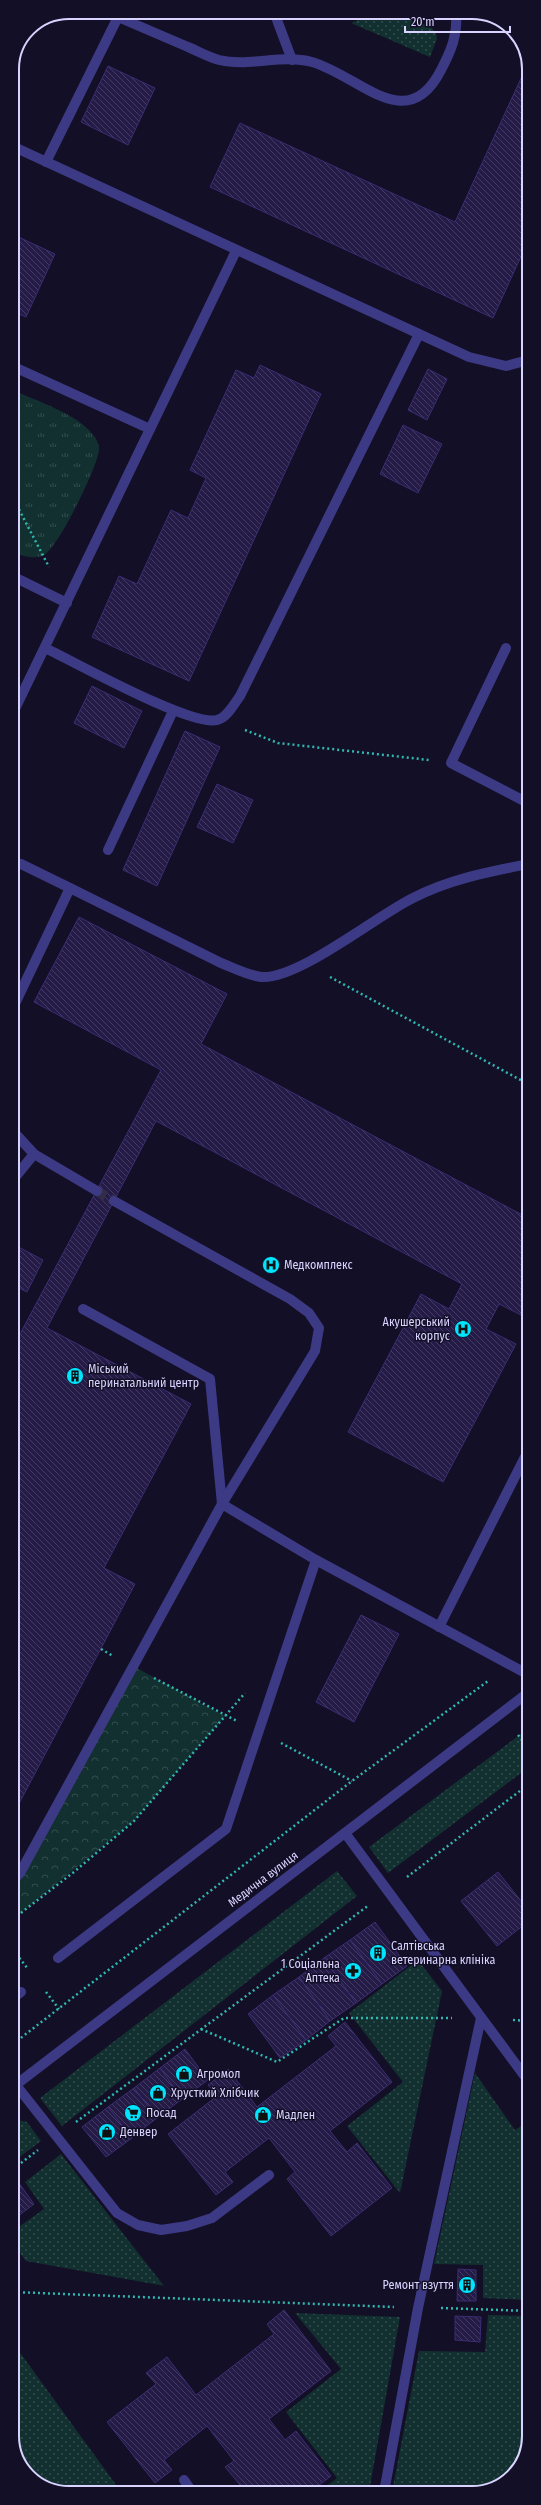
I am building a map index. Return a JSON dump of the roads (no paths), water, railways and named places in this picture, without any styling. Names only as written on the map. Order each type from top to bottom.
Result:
[{"type":"street","points":[[46,162],[116,19]]},
{"type":"street","points":[[127,19],[218,60],[237,62],[292,60],[312,62],[385,97],[402,102],[411,102],[424,93],[434,82],[450,51],[456,31],[456,19]]},
{"type":"street","points":[[277,19],[292,60]]},
{"type":"street","points":[[19,149],[418,334],[485,362],[513,365],[522,362]]},
{"type":"street","points":[[19,701],[236,251]]},
{"type":"street","points":[[45,648],[173,711],[202,721],[218,720],[230,711],[240,696],[418,334]]},
{"type":"street","points":[[19,369],[150,429]]},
{"type":"street","points":[[19,579],[67,603]]},
{"type":"street","points":[[506,648],[451,763],[522,800]]},
{"type":"street","points":[[108,850],[173,711]]},
{"type":"street","points":[[19,864],[243,972],[262,977],[286,973],[306,964],[376,919],[444,884],[522,865]]},
{"type":"street","points":[[19,995],[70,888]]},
{"type":"street","points":[[19,1138],[34,1154],[97,1191]]},
{"type":"street","points":[[19,1172],[34,1154]]},
{"type":"street","points":[[19,1874],[222,1504],[315,1351],[319,1339],[319,1328],[309,1313],[290,1299],[114,1201]]},
{"type":"street","points":[[83,1309],[210,1379],[222,1504]]},
{"type":"street","points":[[438,1627],[522,1463]]},
{"type":"street","points":[[222,1504],[316,1560],[522,1672]]},
{"type":"street","points":[[58,1958],[226,1829],[316,1560]]},
{"type":"street","name":"Медична вулиця","points":[[19,2083],[522,1697]]},
{"type":"street","points":[[346,1833],[522,2072]]},
{"type":"street","points":[[385,2486],[418,2308],[482,2018]]},
{"type":"street","points":[[19,2091],[57,2136],[116,2213],[138,2225],[161,2230],[187,2226],[212,2218],[269,2175]]},
{"type":"street","points":[[184,2480],[188,2486]]},
{"type":"tunnel","points":[[97,1191],[114,1201]]},
{"type":"place","name":"Медкомплекс","points":[[271,1265]]},
{"type":"place","name":"Акушерський корпус","points":[[463,1329]]},
{"type":"place","name":"Міський перинатальний центр","points":[[75,1376]]},
{"type":"place","name":"Салтівська ветеринарна клініка","points":[[378,1953]]},
{"type":"place","name":"1 Соціальна Аптека","points":[[353,1971]]},
{"type":"place","name":"Агромол","points":[[184,2074]]},
{"type":"place","name":"Хрусткий Хлібчик","points":[[158,2093]]},
{"type":"place","name":"Посад","points":[[133,2113]]},
{"type":"place","name":"Мадлен","points":[[263,2115]]},
{"type":"place","name":"Денвер","points":[[107,2132]]},
{"type":"place","name":"Ремонт взуття","points":[[467,2285]]}]
